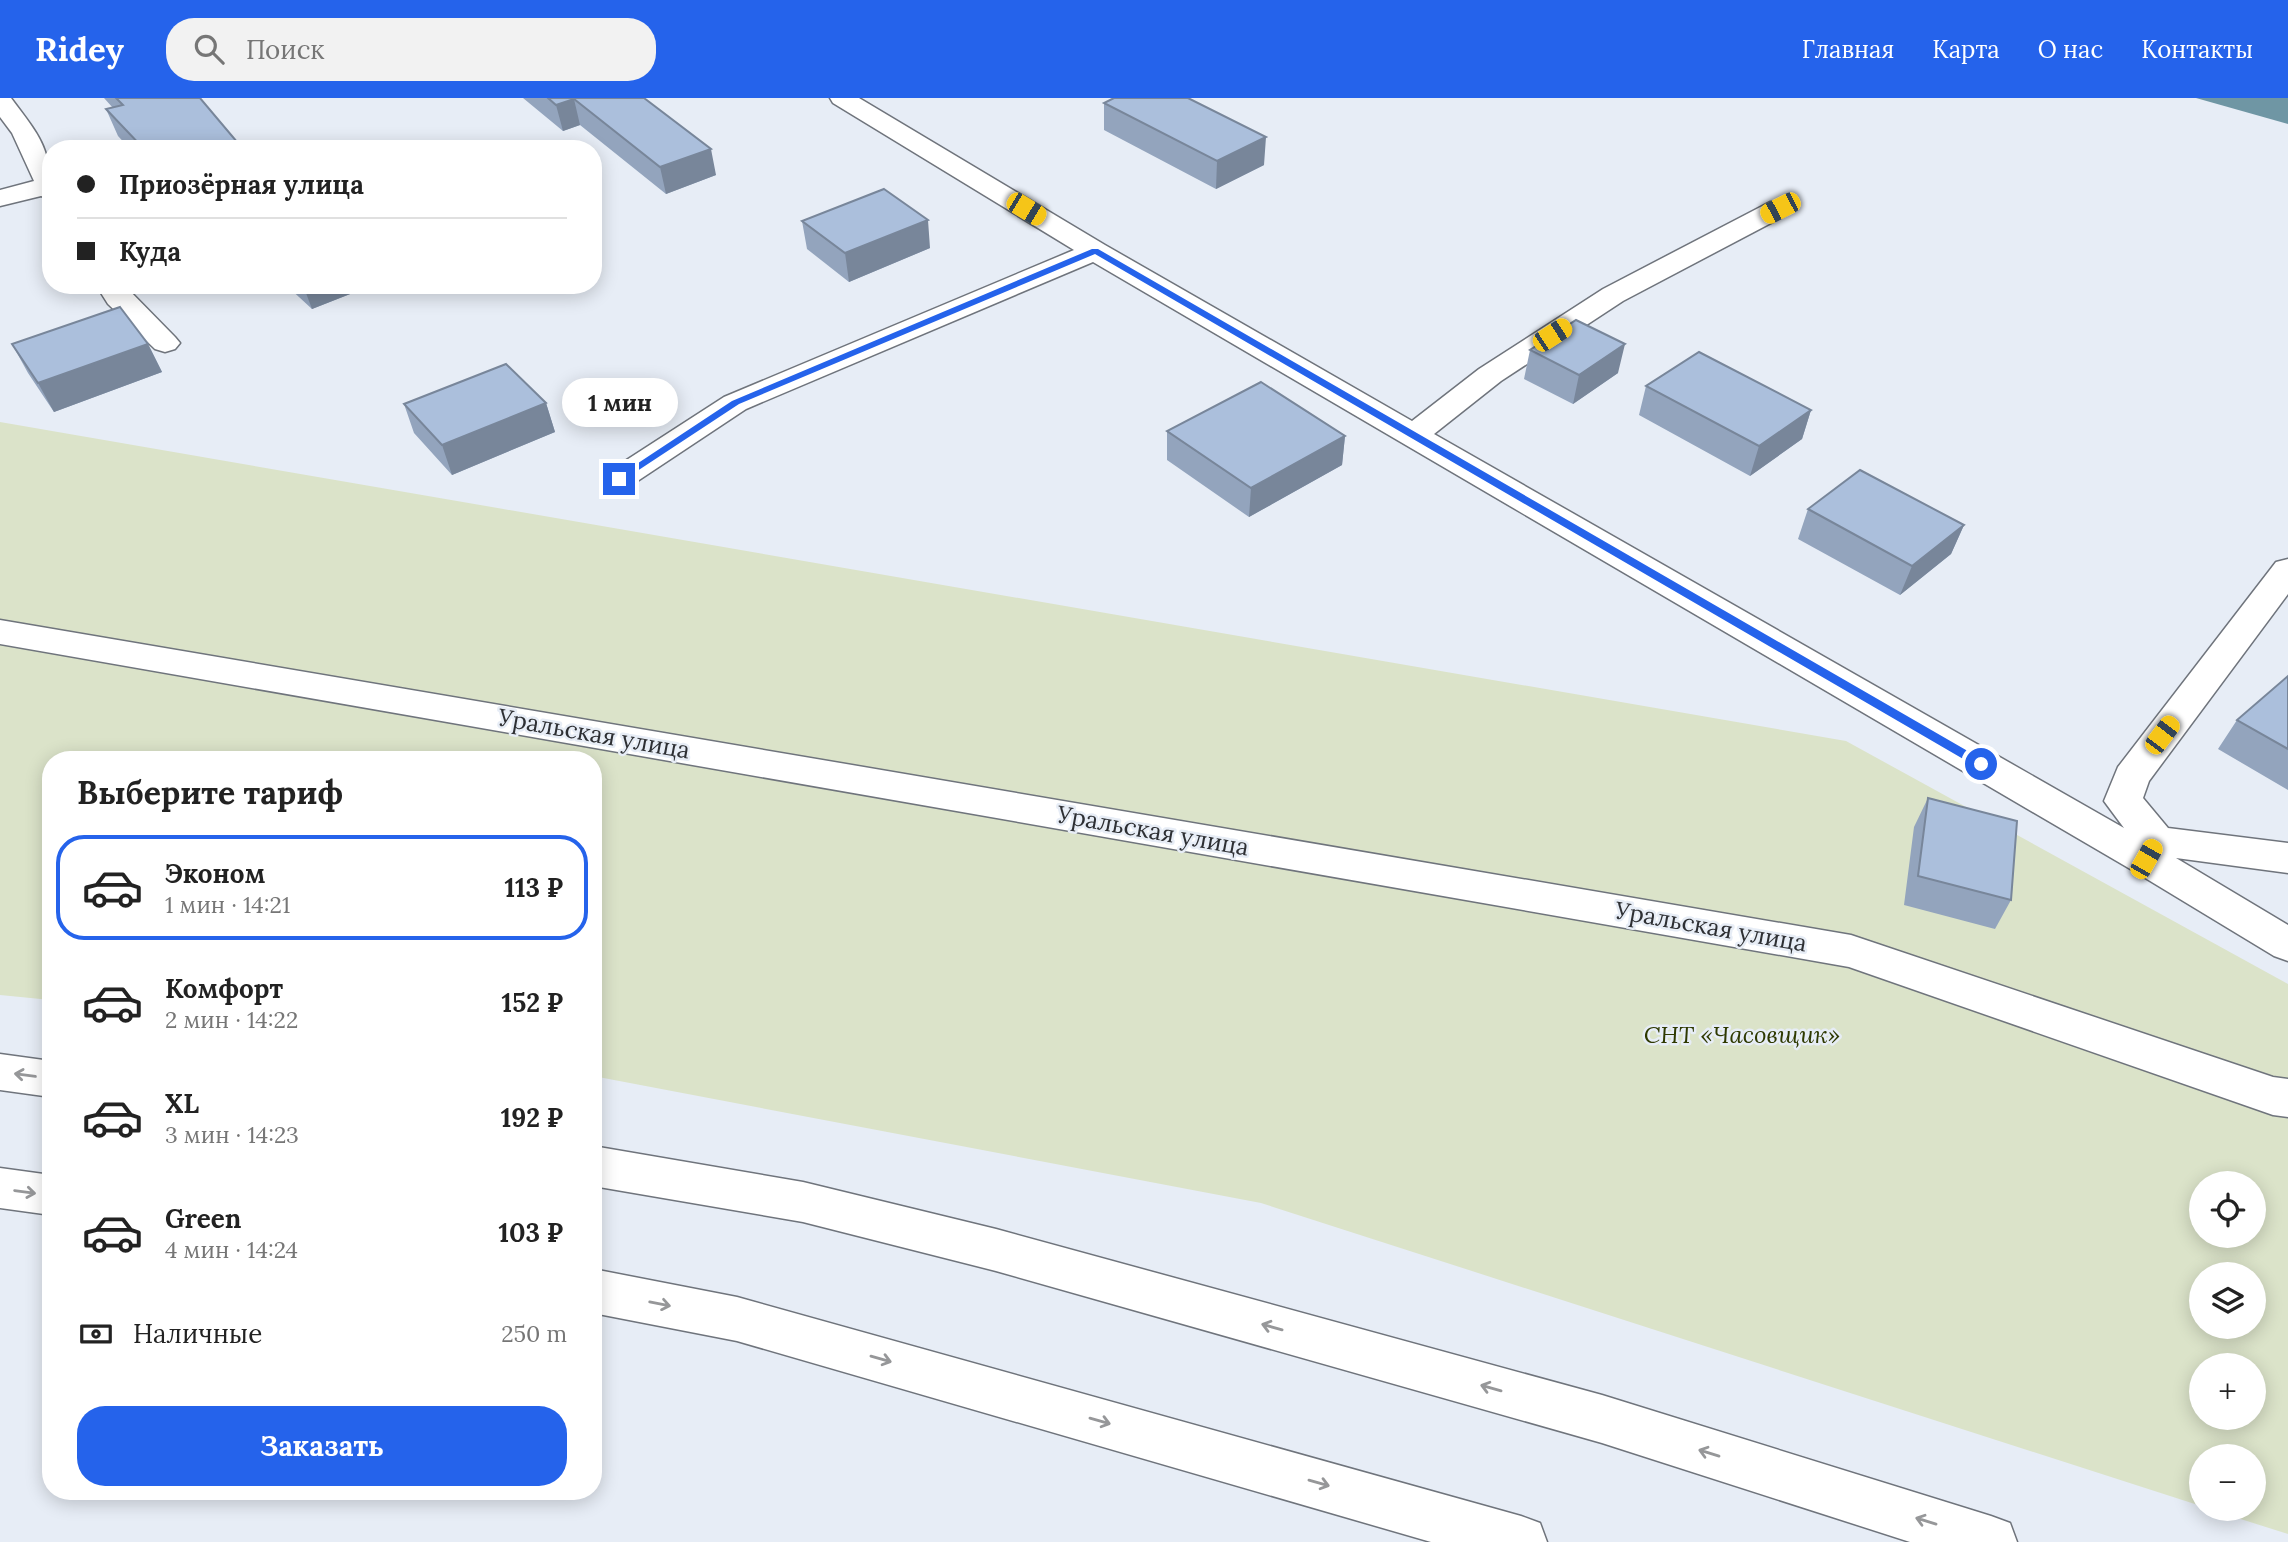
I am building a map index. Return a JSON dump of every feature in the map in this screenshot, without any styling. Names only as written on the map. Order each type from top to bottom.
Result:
[{"type":"street","points":[[842,98],[1095,251],[1413,435],[2152,850],[2288,945]]},
{"type":"street","points":[[0,100],[24,132],[42,173]]},
{"type":"street","points":[[0,198],[42,190]]},
{"type":"street","points":[[1413,435],[1490,375],[1613,295],[1780,208]]},
{"type":"street","points":[[619,479],[735,402],[1095,251]]},
{"type":"street","points":[[116,294],[165,343]]},
{"type":"street","points":[[2152,850],[2123,801],[2131,777],[2288,570]]},
{"type":"street","name":"Уральская улица","points":[[0,632],[1851,951],[2288,1098]]},
{"type":"street","points":[[2152,850],[2288,858]]},
{"type":"street","points":[[0,1072],[42,1078]]},
{"type":"street","points":[[602,1168],[803,1202],[996,1250],[1602,1419],[1991,1542]]},
{"type":"street","points":[[0,1188],[42,1194]]},
{"type":"street","points":[[602,1293],[737,1319],[1521,1542]]},
{"type":"green space","name":"СНТ «Часовщик»","points":[[0,422],[1846,741],[2288,984],[2288,1534],[2247,1521],[2266,1521],[2266,1444],[2189,1444],[2189,1502],[1261,1203],[602,1078],[602,751],[42,751],[42,999],[0,995]]},
{"type":"water","points":[[2196,98],[2288,98],[2288,124]]},
{"type":"building","points":[[116,98],[200,98],[235,140],[135,140],[106,109],[123,105]]},
{"type":"building","points":[[548,98],[644,98],[711,149],[660,167],[574,99],[556,105]]},
{"type":"building","points":[[1114,98],[1188,98],[1266,137],[1217,161],[1104,103]]},
{"type":"building","points":[[884,189],[928,220],[845,253],[802,221]]},
{"type":"building","points":[[120,307],[148,344],[38,383],[12,344]]},
{"type":"building","points":[[1576,320],[1625,344],[1579,375],[1530,350]]},
{"type":"building","points":[[1699,352],[1811,410],[1759,446],[1646,386]]},
{"type":"building","points":[[506,364],[546,403],[442,445],[404,404]]},
{"type":"building","points":[[1261,382],[1345,436],[1251,488],[1167,431]]},
{"type":"building","points":[[1860,470],[1964,525],[1912,566],[1808,509]]},
{"type":"building","points":[[2288,676],[2288,749],[2237,720]]},
{"type":"building","points":[[1928,798],[2017,821],[2011,900],[1918,876]]},
{"type":"route","points":[[619,479],[735,402],[1095,251],[1981,764]]}]
